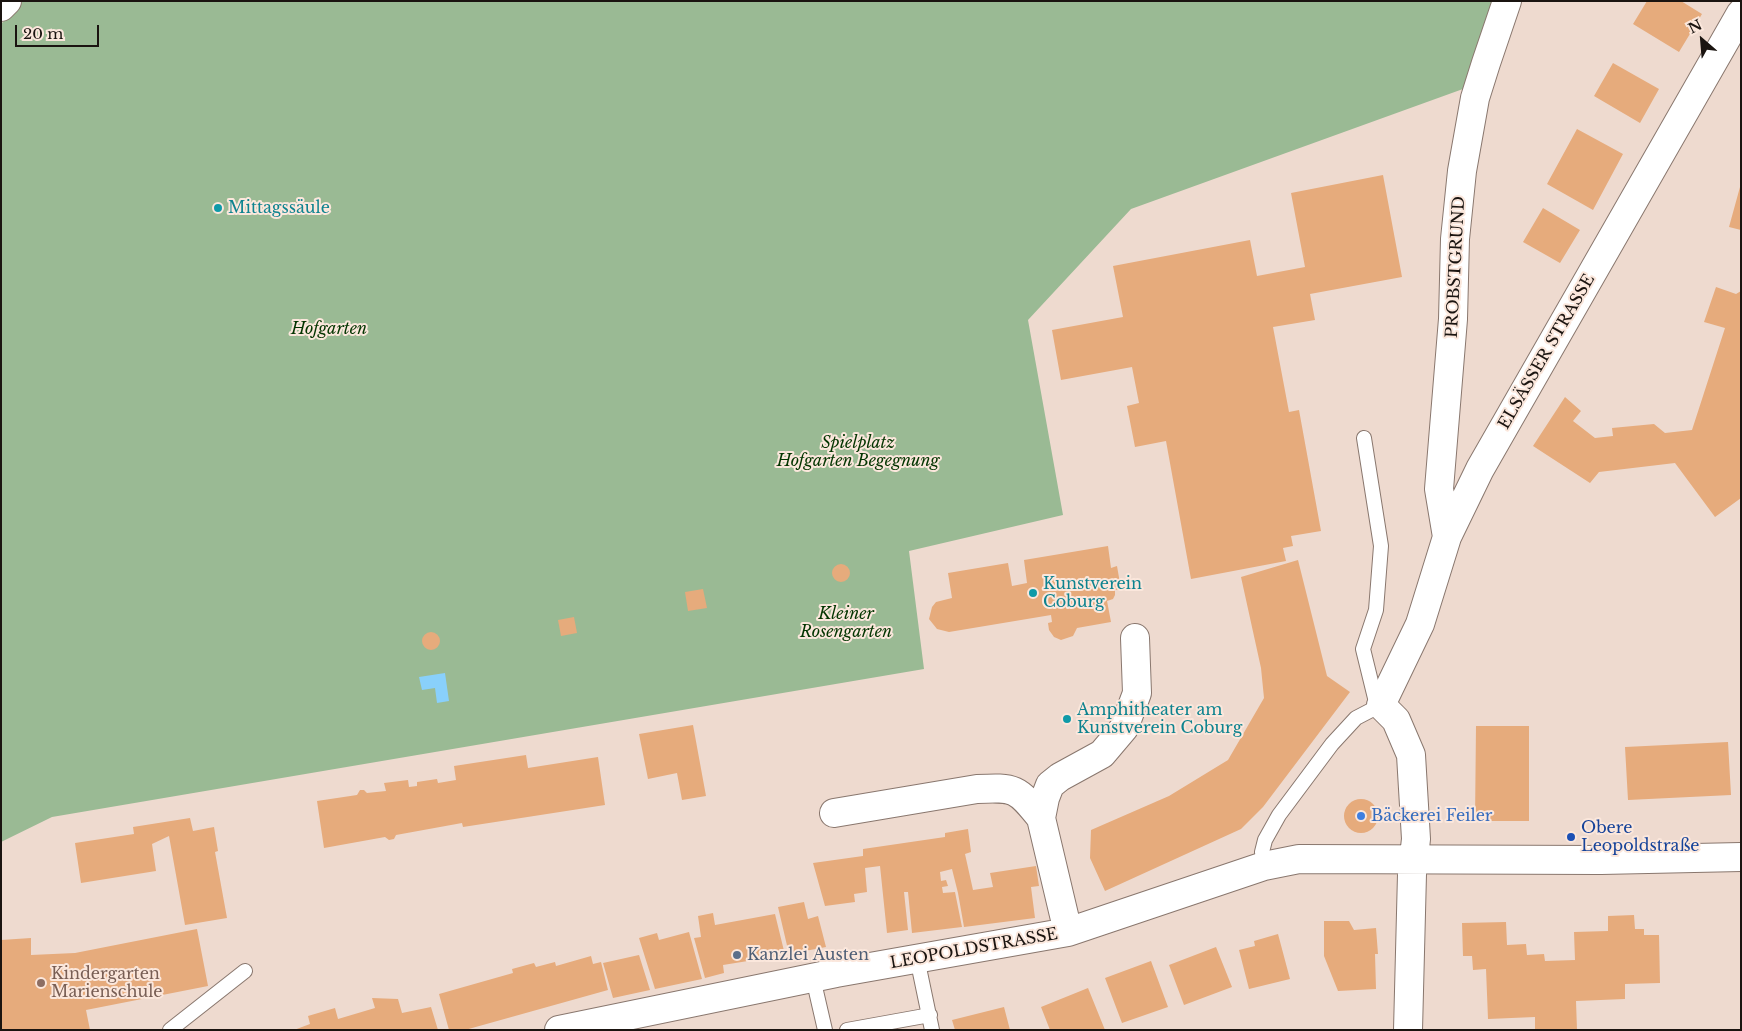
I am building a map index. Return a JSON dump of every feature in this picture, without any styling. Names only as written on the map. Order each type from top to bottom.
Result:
[{"type":"street","points":[[1,7],[7,1]]},
{"type":"street","name":"PROBSTGRUND","points":[[1447,537],[1439,489],[1453,319],[1455,238],[1462,171],[1475,98],[1508,1]]},
{"type":"street","name":"ELSÄSSER STRASSE","points":[[1381,704],[1420,624],[1447,537],[1480,470],[1741,13]]},
{"type":"street","points":[[1068,932],[1041,818],[1045,798],[1050,785],[1060,777],[1102,754],[1124,728],[1137,693],[1135,638]]},
{"type":"street","points":[[1381,704],[1396,720],[1411,755],[1416,839],[1412,874],[1408,1030]]},
{"type":"street","points":[[834,813],[977,789],[999,788],[1013,790],[1023,796],[1041,818]]},
{"type":"street","name":"LEOPOLDSTRASSE","points":[[559,1030],[916,958],[1068,932],[1264,866],[1298,859],[1740,860]]},
{"type":"lane","points":[[1264,866],[1262,852],[1265,840],[1279,815],[1332,744],[1356,718],[1381,704],[1375,698],[1364,649],[1376,610],[1381,546],[1364,438]]},
{"type":"lane","points":[[916,958],[932,1030]]},
{"type":"lane","points":[[170,1030],[245,971]]},
{"type":"lane","points":[[813,978],[825,1030]]},
{"type":"lane","points":[[847,1030],[930,1015]]},
{"type":"green space","name":"Hofgarten","points":[[23,1],[1495,1],[1474,85],[1131,209],[1028,320],[1063,515],[909,551],[924,669],[52,817],[1,842],[1,24]]},
{"type":"water","points":[[445,673],[449,701],[437,703],[435,688],[422,690],[419,677]]},
{"type":"building","points":[[1647,1],[1681,1],[1702,14],[1679,52],[1633,24]]},
{"type":"building","points":[[1613,63],[1659,89],[1640,123],[1594,96]]},
{"type":"building","points":[[1577,129],[1623,154],[1593,210],[1547,184]]},
{"type":"building","points":[[1383,175],[1402,277],[1310,294],[1315,320],[1273,327],[1289,412],[1299,410],[1321,531],[1291,536],[1293,546],[1283,548],[1286,561],[1191,579],[1166,441],[1135,447],[1127,406],[1139,403],[1132,367],[1061,380],[1052,330],[1123,317],[1113,266],[1250,240],[1257,276],[1305,267],[1291,193]]},
{"type":"building","points":[[1741,187],[1741,230],[1729,227]]},
{"type":"building","points":[[1543,208],[1580,230],[1560,263],[1523,242]]},
{"type":"building","points":[[1716,287],[1736,294],[1741,291],[1741,498],[1715,517],[1675,463],[1599,472],[1590,483],[1533,446],[1565,397],[1581,411],[1573,421],[1595,438],[1613,436],[1612,428],[1654,424],[1665,433],[1692,430],[1725,328],[1704,322]]},
{"type":"building","name":"Kunstverein Coburg","points":[[1108,546],[1111,568],[1117,566],[1121,589],[1115,590],[1113,599],[1107,601],[1111,622],[1077,628],[1073,636],[1061,640],[1054,637],[1049,630],[1048,623],[1052,622],[1051,615],[949,632],[937,629],[929,619],[932,607],[936,602],[952,598],[948,573],[1008,563],[1012,586],[1027,583],[1024,560]]},
{"type":"building","points":[[1298,560],[1327,676],[1350,692],[1263,807],[1241,829],[1105,891],[1090,858],[1091,830],[1169,796],[1228,760],[1264,698],[1261,668],[1241,577]]},
{"type":"building","points":[[837,564],[845,564],[850,569],[848,580],[837,582],[832,577],[832,569]]},
{"type":"building","points":[[703,589],[707,608],[688,611],[685,592]]},
{"type":"building","points":[[574,617],[577,633],[561,636],[558,620]]},
{"type":"building","points":[[427,632],[435,632],[440,637],[438,648],[427,650],[422,645],[422,637]]},
{"type":"building","points":[[693,725],[706,796],[682,800],[677,773],[648,779],[639,734]]},
{"type":"building","points":[[1476,726],[1529,726],[1529,821],[1475,821]]},
{"type":"building","points":[[1728,742],[1731,795],[1628,800],[1625,747]]},
{"type":"building","points":[[526,755],[528,768],[598,757],[605,805],[463,827],[462,823],[396,835],[394,839],[389,840],[385,837],[324,848],[317,801],[357,795],[360,790],[364,790],[367,793],[386,791],[384,783],[408,780],[409,787],[417,786],[417,782],[437,779],[438,783],[456,780],[454,766]]},
{"type":"building","name":"Bäckerei Feiler","points":[[1361,799],[1373,804],[1378,816],[1373,828],[1361,833],[1349,828],[1344,816],[1349,804]]},
{"type":"building","points":[[190,818],[193,831],[214,827],[218,851],[215,852],[227,918],[185,925],[169,836],[152,844],[156,871],[81,883],[75,843],[134,834],[133,827]]},
{"type":"building","points":[[968,829],[971,852],[965,854],[973,890],[993,887],[990,873],[1036,866],[1039,886],[1031,887],[1035,918],[964,927],[952,869],[940,872],[941,881],[946,880],[948,886],[942,887],[943,893],[955,892],[962,927],[912,933],[908,892],[904,892],[908,930],[887,933],[880,866],[865,868],[867,892],[854,894],[855,902],[825,906],[813,863],[863,856],[863,849],[945,837],[945,833]]},
{"type":"building","points":[[804,902],[808,919],[818,916],[826,947],[789,954],[778,907]]},
{"type":"building","points":[[713,913],[715,925],[775,914],[785,955],[723,965],[724,973],[705,978],[694,938],[701,937],[698,916]]},
{"type":"building","points":[[1634,915],[1635,929],[1644,929],[1644,935],[1659,935],[1660,983],[1625,984],[1625,999],[1576,1001],[1577,1030],[1535,1030],[1535,1017],[1488,1019],[1486,969],[1473,970],[1472,956],[1463,956],[1462,923],[1506,922],[1507,945],[1526,944],[1527,955],[1544,954],[1545,961],[1575,960],[1574,932],[1608,931],[1608,916]]},
{"type":"building","points":[[1324,921],[1349,921],[1354,930],[1376,928],[1378,954],[1375,954],[1376,989],[1338,991],[1324,956]]},
{"type":"building","points":[[197,929],[208,986],[86,1010],[90,1030],[1,1030],[1,940],[31,938],[31,955],[75,953]]},
{"type":"building","points":[[689,932],[702,979],[655,989],[639,938],[657,933],[659,940]]},
{"type":"building","points":[[1278,934],[1290,979],[1249,989],[1239,950],[1255,946],[1254,941]]},
{"type":"building","points":[[1216,947],[1232,987],[1184,1005],[1169,965]]},
{"type":"building","points":[[639,955],[650,990],[613,998],[603,963]]},
{"type":"building","points":[[591,956],[593,964],[601,962],[608,990],[465,1030],[449,1030],[439,994],[513,973],[512,969],[534,963],[536,967],[555,962],[556,966]]},
{"type":"building","points":[[1151,961],[1168,1007],[1122,1023],[1105,978]]},
{"type":"building","points":[[1088,988],[1105,1030],[1050,1030],[1041,1007]]},
{"type":"building","points":[[372,998],[398,999],[402,1013],[431,1007],[438,1030],[294,1030],[310,1024],[308,1016],[335,1008],[338,1019],[375,1008]]},
{"type":"building","points":[[1004,1007],[1010,1030],[955,1030],[952,1020]]},
{"type":"place","name":"Mittagssäule","points":[[218,208]]},
{"type":"place","name":"Kunstverein Coburg","points":[[1033,593]]},
{"type":"place","name":"Amphitheater am Kunstverein Coburg","points":[[1067,719]]},
{"type":"place","name":"Bäckerei Feiler","points":[[1361,816]]},
{"type":"place","name":"Obere Leopoldstraße","points":[[1571,837]]},
{"type":"place","name":"Kanzlei Austen","points":[[737,955]]},
{"type":"place","name":"Kindergarten Marienschule","points":[[41,983]]},
{"type":"park label","name":"Spielplatz Hofgarten Begegnung","points":[[858,452]]},
{"type":"park label","name":"Kleiner Rosengarten","points":[[846,623]]}]
